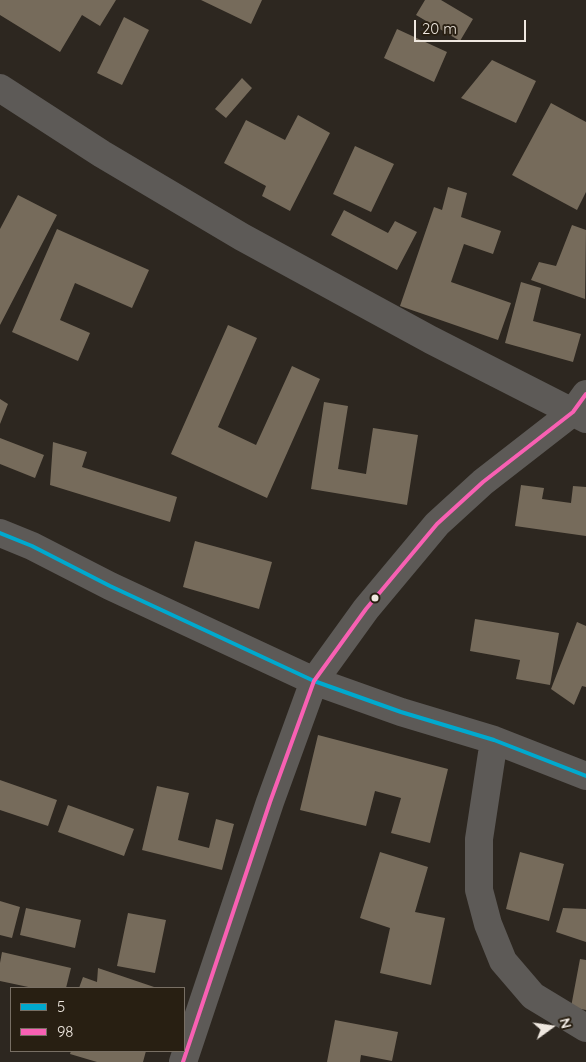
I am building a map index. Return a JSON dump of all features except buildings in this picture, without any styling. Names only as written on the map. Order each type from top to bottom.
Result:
[{"type":"street","points":[[0,88],[102,154],[242,238],[431,340],[582,408],[483,482],[437,524],[366,609],[314,681],[270,802],[183,1062]]},
{"type":"street","points":[[0,533],[32,546],[110,586],[314,681],[401,712],[494,740],[586,776]]},
{"type":"street","points":[[494,740],[479,838],[479,890],[488,924],[503,961],[533,996],[586,1028]]},
{"type":"transit line","name":"98","points":[[183,1062],[270,802],[314,681],[366,609],[437,524],[483,482],[573,412],[586,394]]},
{"type":"transit line","name":"5","points":[[0,533],[32,546],[110,586],[314,681],[401,712],[494,740],[586,776]]}]
